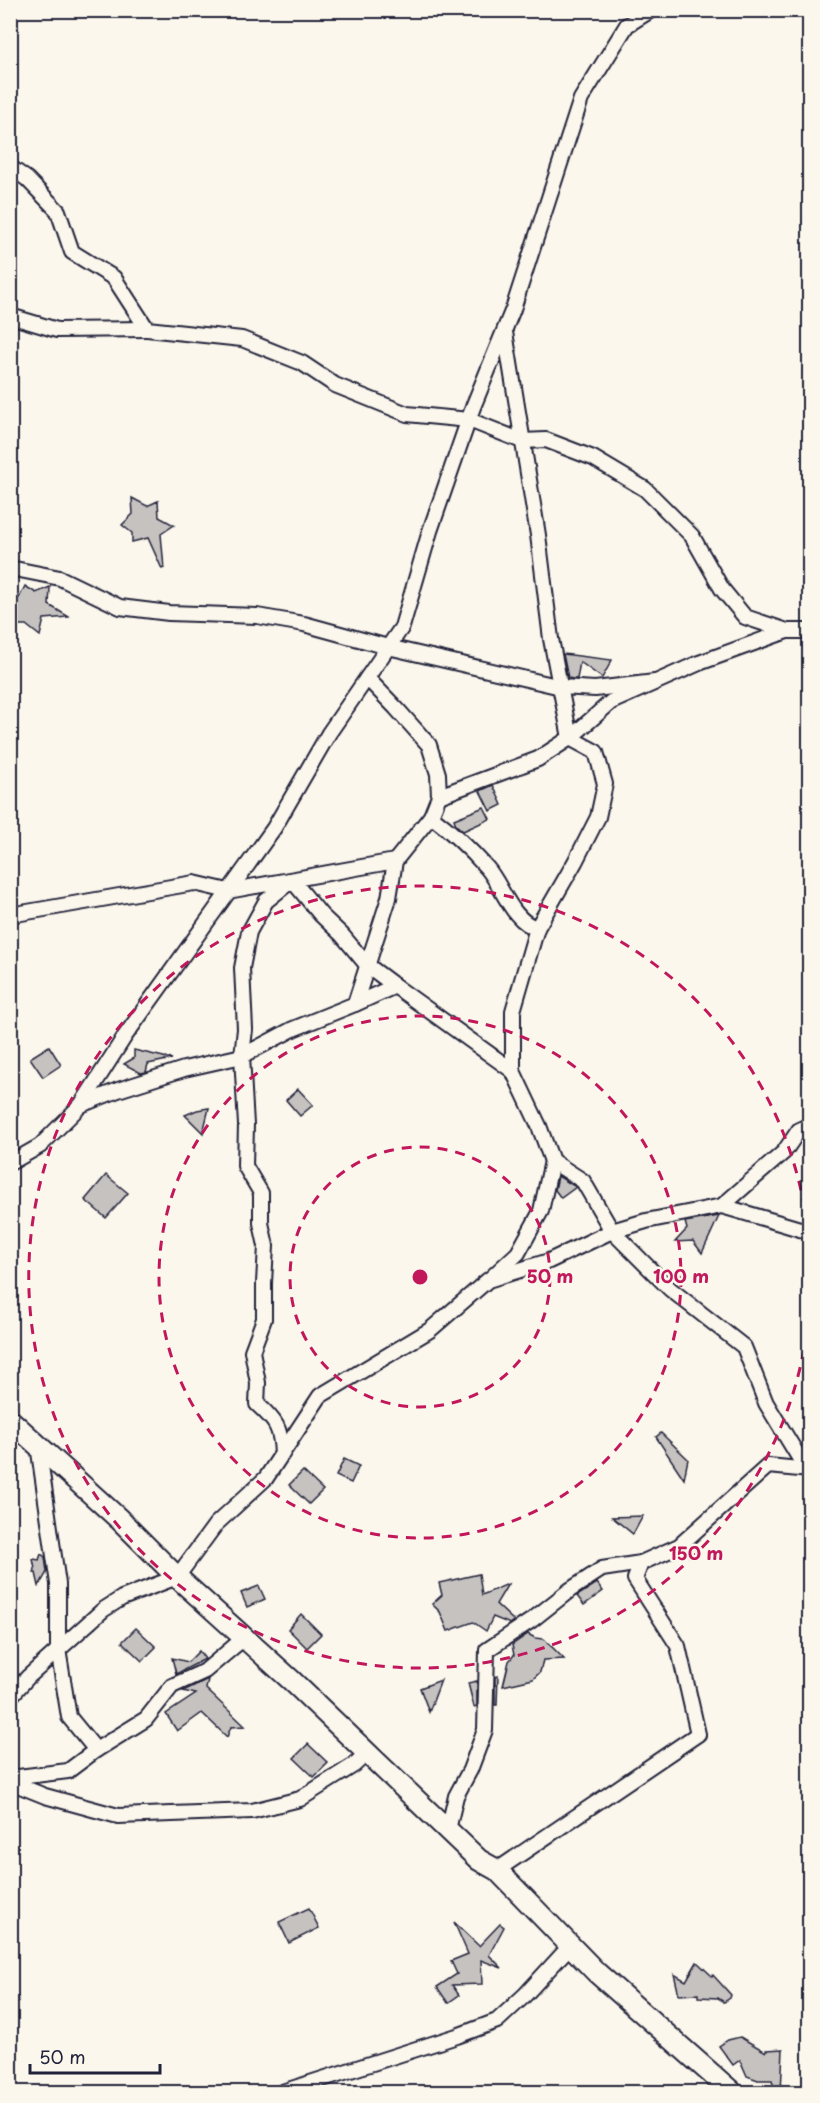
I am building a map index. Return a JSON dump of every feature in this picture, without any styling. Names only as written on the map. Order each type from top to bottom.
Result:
[{"type":"main road","points":[[10,1420],[119,1519],[177,1577],[479,1860],[497,1870],[604,1979],[732,2092]]},
{"type":"street","points":[[10,1163],[40,1146],[81,1105],[125,1036],[274,828],[329,733],[402,627],[430,531],[469,420],[513,309],[581,99],[627,25],[651,10]]},
{"type":"street","points":[[10,167],[27,179],[58,211],[72,252],[114,278],[147,328]]},
{"type":"street","points":[[10,316],[57,330],[147,328],[242,339],[302,363],[335,385],[407,414],[469,420],[522,441],[546,440],[593,458],[645,489],[692,536],[723,589],[745,616],[787,631],[810,631]]},
{"type":"street","points":[[505,330],[538,535],[551,639],[570,738]]},
{"type":"street","points":[[10,568],[60,578],[120,607],[169,613],[257,616],[304,624],[388,647],[561,687],[595,689],[655,682]]},
{"type":"street","points":[[439,796],[538,759],[570,738],[611,702],[655,682],[787,631]]},
{"type":"street","points":[[355,1004],[389,898],[395,861],[431,816],[439,796],[438,774],[429,745],[367,678]]},
{"type":"street","points":[[10,1697],[28,1677],[103,1610],[114,1603],[177,1577],[216,1524],[266,1478],[320,1396],[430,1330],[518,1253],[541,1211],[552,1161],[539,1126],[513,1071],[513,1011],[537,928],[576,862],[598,817],[605,784],[596,752],[570,738]]},
{"type":"street","points":[[431,816],[463,843],[489,870],[512,909],[532,927],[537,928]]},
{"type":"street","points":[[10,915],[194,883],[228,891],[395,861]]},
{"type":"street","points":[[292,880],[367,965],[513,1071]]},
{"type":"street","points":[[282,1454],[281,1440],[274,1420],[257,1404],[258,1383],[252,1352],[264,1319],[266,1246],[261,1222],[261,1193],[244,1166],[246,1125],[242,1056],[245,1029],[242,968],[249,932],[266,901],[292,880]]},
{"type":"street","points":[[81,1105],[118,1090],[184,1069],[242,1056],[293,1029],[395,986]]},
{"type":"street","points":[[722,1206],[784,1152],[799,1130],[810,1125]]},
{"type":"street","points":[[552,1161],[583,1181],[612,1232],[670,1289],[744,1347],[766,1403],[808,1470]]},
{"type":"street","points":[[488,1280],[549,1261],[612,1232],[646,1221],[722,1206],[810,1232]]},
{"type":"street","points":[[38,1445],[58,1584],[58,1649],[69,1718],[96,1750]]},
{"type":"street","points":[[448,1830],[456,1796],[470,1770],[485,1730],[487,1650],[602,1569],[641,1563],[679,1546],[768,1466],[808,1470]]},
{"type":"street","points":[[497,1870],[698,1734],[678,1646],[635,1579],[641,1563]]},
{"type":"street","points":[[10,1780],[68,1771],[96,1750],[146,1719],[172,1686],[205,1671],[244,1638]]},
{"type":"street","points":[[10,1780],[45,1796],[118,1816],[252,1811],[300,1799],[354,1765],[367,1753]]},
{"type":"street","points":[[282,2092],[497,2021],[525,1995],[570,1946]]},
{"type":"building","points":[[132,498],[147,506],[158,501],[159,517],[174,525],[161,534],[164,568],[162,569],[148,538],[132,542],[132,533],[122,525],[133,514]]},
{"type":"building","points":[[25,586],[36,593],[50,587],[49,605],[69,617],[44,619],[40,636],[26,625],[13,625],[15,613],[10,608],[10,599],[19,598]]},
{"type":"building","points":[[563,654],[612,660],[602,678],[580,662],[577,679],[573,679],[568,678]]},
{"type":"building","points":[[493,785],[502,805],[490,811],[480,791]]},
{"type":"building","points":[[484,807],[490,819],[463,831],[456,825],[454,819]]},
{"type":"building","points":[[49,1046],[61,1065],[43,1077],[30,1058]]},
{"type":"building","points":[[134,1050],[172,1059],[148,1064],[146,1072],[141,1073],[124,1064],[134,1058]]},
{"type":"building","points":[[298,1089],[313,1105],[300,1116],[286,1100]]},
{"type":"building","points":[[209,1108],[203,1133],[185,1115]]},
{"type":"building","points":[[106,1175],[128,1193],[106,1218],[85,1200]]},
{"type":"building","points":[[558,1176],[576,1187],[561,1198],[555,1190]]},
{"type":"building","points":[[719,1216],[702,1253],[693,1241],[675,1242],[687,1229],[685,1222]]},
{"type":"building","points":[[661,1433],[688,1459],[684,1479],[656,1437]]},
{"type":"building","points":[[344,1459],[359,1466],[351,1483],[336,1476]]},
{"type":"building","points":[[303,1471],[323,1490],[309,1504],[289,1485]]},
{"type":"building","points":[[643,1516],[633,1534],[612,1517]]},
{"type":"building","points":[[41,1554],[45,1557],[47,1572],[39,1586],[36,1573],[34,1573],[33,1559],[39,1560]]},
{"type":"building","points":[[479,1574],[482,1595],[508,1584],[496,1604],[514,1621],[510,1624],[493,1617],[486,1631],[473,1622],[448,1631],[440,1612],[432,1604],[442,1595],[439,1583]]},
{"type":"building","points":[[597,1583],[603,1591],[584,1605],[577,1596]]},
{"type":"building","points":[[259,1586],[265,1599],[247,1607],[241,1593]]},
{"type":"building","points":[[301,1614],[321,1634],[307,1648],[288,1629]]},
{"type":"building","points":[[136,1628],[156,1647],[142,1661],[122,1642]]},
{"type":"building","points":[[528,1634],[544,1639],[564,1659],[543,1660],[540,1672],[533,1679],[503,1686],[509,1661],[514,1655],[512,1645]]},
{"type":"building","points":[[199,1651],[205,1659],[176,1674],[172,1658],[188,1662]]},
{"type":"building","points":[[498,1676],[497,1705],[495,1705],[495,1677]]},
{"type":"building","points":[[208,1679],[206,1689],[245,1726],[231,1727],[227,1737],[202,1713],[177,1731],[166,1714],[196,1694],[183,1691]]},
{"type":"building","points":[[441,1680],[429,1712],[420,1688]]},
{"type":"building","points":[[477,1681],[477,1706],[474,1707],[468,1683]]},
{"type":"building","points":[[308,1744],[328,1763],[314,1777],[294,1758]]},
{"type":"building","points":[[309,1908],[319,1928],[289,1943],[279,1922]]},
{"type":"building","points":[[454,1922],[479,1946],[500,1924],[504,1927],[489,1955],[502,1968],[481,1960],[482,1984],[452,1985],[459,1995],[448,2003],[437,1987],[457,1974],[451,1961],[468,1954]]},
{"type":"building","points":[[697,1962],[713,1975],[731,1995],[730,1998],[724,2002],[718,1998],[698,1997],[698,1994],[679,1995],[674,1974],[686,1981]]},
{"type":"building","points":[[740,2037],[766,2052],[766,2050],[783,2049],[781,2092],[775,2092],[772,2080],[758,2080],[747,2076],[740,2060],[733,2065],[719,2046],[728,2040]]}]
